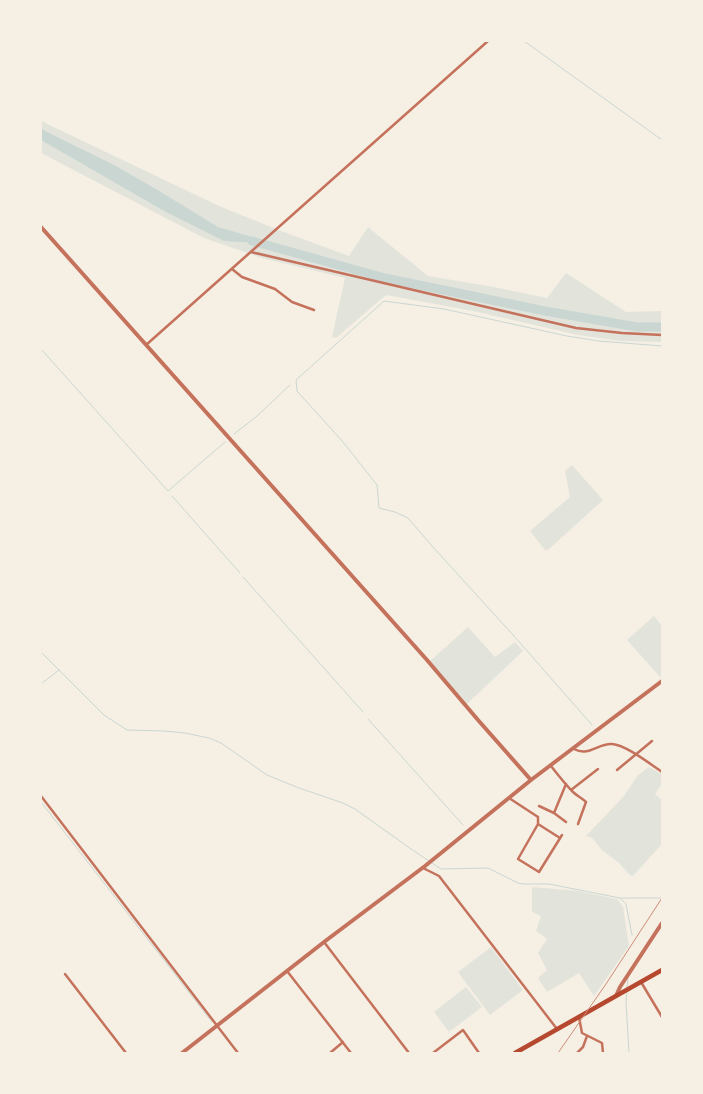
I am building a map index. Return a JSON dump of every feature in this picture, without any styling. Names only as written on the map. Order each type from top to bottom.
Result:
[{"type":"main road","points":[[515,1053],[662,970]]},
{"type":"street","points":[[146,345],[488,41]]},
{"type":"street","points":[[41,227],[532,780]]},
{"type":"street","points":[[252,252],[576,328],[662,335]]},
{"type":"street","points":[[232,269],[242,277],[275,289],[292,302],[314,310]]},
{"type":"street","points":[[182,1053],[662,681]]},
{"type":"street","points":[[617,770],[652,741]]},
{"type":"street","points":[[574,749],[580,752],[589,751],[612,744],[636,754],[662,772]]},
{"type":"street","points":[[551,766],[571,790],[586,802],[578,824]]},
{"type":"street","points":[[571,790],[598,769]]},
{"type":"street","points":[[554,812],[566,784]]},
{"type":"street","points":[[41,796],[238,1053]]},
{"type":"street","points":[[509,798],[538,817],[538,824],[518,859],[539,872],[561,837],[538,824]]},
{"type":"street","points":[[540,806],[554,812],[566,822]]},
{"type":"street","points":[[424,867],[439,876],[557,1029]]},
{"type":"street","points":[[616,996],[662,923]]},
{"type":"street","points":[[324,942],[409,1053]]},
{"type":"street","points":[[287,971],[351,1053]]},
{"type":"street","points":[[65,974],[126,1053]]},
{"type":"street","points":[[641,982],[662,1017]]},
{"type":"street","points":[[579,1017],[582,1033],[602,1043],[603,1053]]},
{"type":"street","points":[[433,1053],[463,1030],[479,1053]]},
{"type":"street","points":[[577,1053],[587,1036]]},
{"type":"street","points":[[330,1053],[343,1042]]},
{"type":"shaded area","points":[[41,121],[219,206],[349,256],[368,227],[428,276],[547,298],[566,273],[626,312],[662,311],[662,342],[621,341],[578,335],[473,311],[386,295],[336,338],[332,337],[345,278],[262,258],[204,238],[41,153]]},
{"type":"shaded area","points":[[41,128],[116,166],[218,227],[259,239],[256,243],[224,241],[166,212],[41,140]]},
{"type":"shaded area","points":[[572,465],[603,500],[548,550],[545,550],[530,531],[570,497],[565,471]]},
{"type":"shaded area","points":[[654,616],[662,626],[662,675],[660,677],[627,640]]},
{"type":"shaded area","points":[[468,627],[495,657],[515,642],[523,651],[467,704],[430,661]]},
{"type":"shaded area","points":[[649,767],[662,774],[662,784],[655,794],[662,800],[662,844],[633,876],[602,850],[592,838],[586,836],[624,796],[638,775]]},
{"type":"shaded area","points":[[532,887],[578,891],[617,899],[623,907],[629,946],[594,996],[579,973],[547,992],[538,978],[547,970],[538,953],[547,939],[536,931],[541,916],[532,912]]},
{"type":"shaded area","points":[[491,947],[523,990],[490,1015],[458,972]]},
{"type":"shaded area","points":[[466,987],[482,1007],[449,1032],[434,1012]]},
{"type":"waterway","points":[[524,41],[662,140]]},
{"type":"waterway","points":[[252,241],[385,278],[545,311],[637,327],[662,327]]},
{"type":"waterway","points":[[592,725],[408,518],[379,508],[377,485],[343,442],[297,391],[296,380],[384,301],[444,309],[567,336],[599,341],[662,346]]},
{"type":"waterway","points":[[41,349],[168,491],[225,442]]},
{"type":"waterway","points":[[234,434],[256,417],[290,385]]},
{"type":"waterway","points":[[172,496],[240,573]]},
{"type":"waterway","points":[[243,577],[363,712]]},
{"type":"waterway","points":[[41,652],[104,715],[127,730],[185,733],[209,738],[221,743],[267,775],[355,809],[429,861]]},
{"type":"waterway","points":[[41,684],[59,670]]},
{"type":"waterway","points":[[368,719],[463,825]]},
{"type":"waterway","points":[[41,802],[212,1022]]},
{"type":"waterway","points":[[432,863],[441,869],[488,868],[523,884],[549,884],[620,898],[662,898]]},
{"type":"waterway","points":[[620,898],[626,904],[632,935]]},
{"type":"waterway","points":[[627,987],[628,979]]},
{"type":"waterway","points":[[627,991],[629,1053]]},
{"type":"railway","points":[[558,1053],[662,898]]}]
